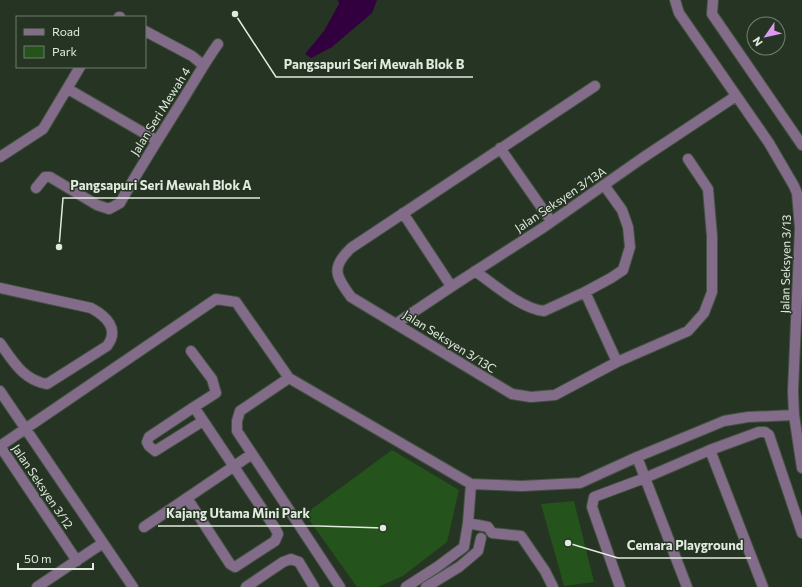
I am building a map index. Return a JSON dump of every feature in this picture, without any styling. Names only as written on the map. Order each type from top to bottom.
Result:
[{"type":"street","name":"Jalan Seksyen 3/13","points":[[675,0],[679,12],[769,143],[799,192],[799,320],[793,391],[794,415],[802,468]]},
{"type":"street","points":[[713,0],[712,14],[802,145]]},
{"type":"street","points":[[146,32],[192,56],[203,65]]},
{"type":"street","name":"Jalan Seri Mewah 4","points":[[36,188],[45,177],[50,177],[97,205],[109,209],[120,203],[156,140],[182,101],[203,65],[218,44]]},
{"type":"street","points":[[0,157],[43,129],[79,68]]},
{"type":"street","name":"Jalan Seksyen 3/13C","points":[[595,86],[351,248],[342,256],[337,264],[339,280],[351,297],[397,323],[512,394],[531,397],[554,395],[617,362],[688,331],[704,313],[712,292],[712,236],[708,189],[688,159]]},
{"type":"street","points":[[68,89],[156,140]]},
{"type":"street","name":"Jalan Seksyen 3/13A","points":[[397,323],[736,96]]},
{"type":"street","points":[[500,148],[551,221]]},
{"type":"street","points":[[475,271],[526,306],[544,311],[585,292],[623,270],[630,247],[628,227],[622,210],[604,185]]},
{"type":"street","points":[[403,213],[451,286]]},
{"type":"street","points":[[0,288],[90,308],[101,313],[111,328],[112,339],[107,346],[47,384],[36,382],[21,372],[0,343]]},
{"type":"street","points":[[585,292],[617,362]]},
{"type":"street","points":[[0,446],[216,299],[236,302],[289,378],[471,484],[522,486],[580,483],[637,457],[724,421],[748,417],[794,415]]},
{"type":"street","points":[[191,351],[212,380],[216,393],[149,438],[147,442],[155,451],[203,420]]},
{"type":"street","points":[[289,378],[240,411],[237,421],[237,431],[340,587]]},
{"type":"street","points":[[0,391],[133,587]]},
{"type":"street","points":[[187,498],[230,564],[235,567],[275,540],[278,534],[194,407]]},
{"type":"street","points":[[620,587],[592,506],[594,497],[645,478],[710,450],[759,432],[765,432],[769,436],[802,533]]},
{"type":"street","name":"Jalan Seksyen 3/12","points":[[0,446],[77,560]]},
{"type":"street","points":[[710,450],[762,587]]},
{"type":"street","points":[[144,527],[252,454]]},
{"type":"street","points":[[637,457],[687,587]]},
{"type":"street","points":[[406,587],[464,547],[468,524],[471,484]]},
{"type":"street","points":[[468,524],[488,527],[492,533]]},
{"type":"street","points":[[466,535],[486,539],[492,533]]},
{"type":"street","points":[[492,533],[521,536],[545,571],[553,587]]},
{"type":"street","points":[[426,587],[460,567],[478,551],[481,538]]},
{"type":"street","points":[[37,587],[103,543]]},
{"type":"street","points":[[246,587],[291,558],[299,562],[314,587]]},
{"type":"green space","points":[[392,450],[459,490],[447,542],[403,576],[378,587],[357,587],[305,514]]},
{"type":"green space","points":[[574,501],[594,582],[564,586],[541,504]]},
{"type":"shaded area","points":[[338,0],[377,0],[372,13],[332,47],[311,58],[305,54],[324,31],[339,4]]},
{"type":"place","name":"Pangsapuri Seri Mewah Blok B","points":[[235,14]]},
{"type":"place","name":"Pangsapuri Seri Mewah Blok A","points":[[59,247]]},
{"type":"place","name":"Kajang Utama Mini Park","points":[[383,528]]},
{"type":"place","name":"Cemara Playground","points":[[568,543]]}]
